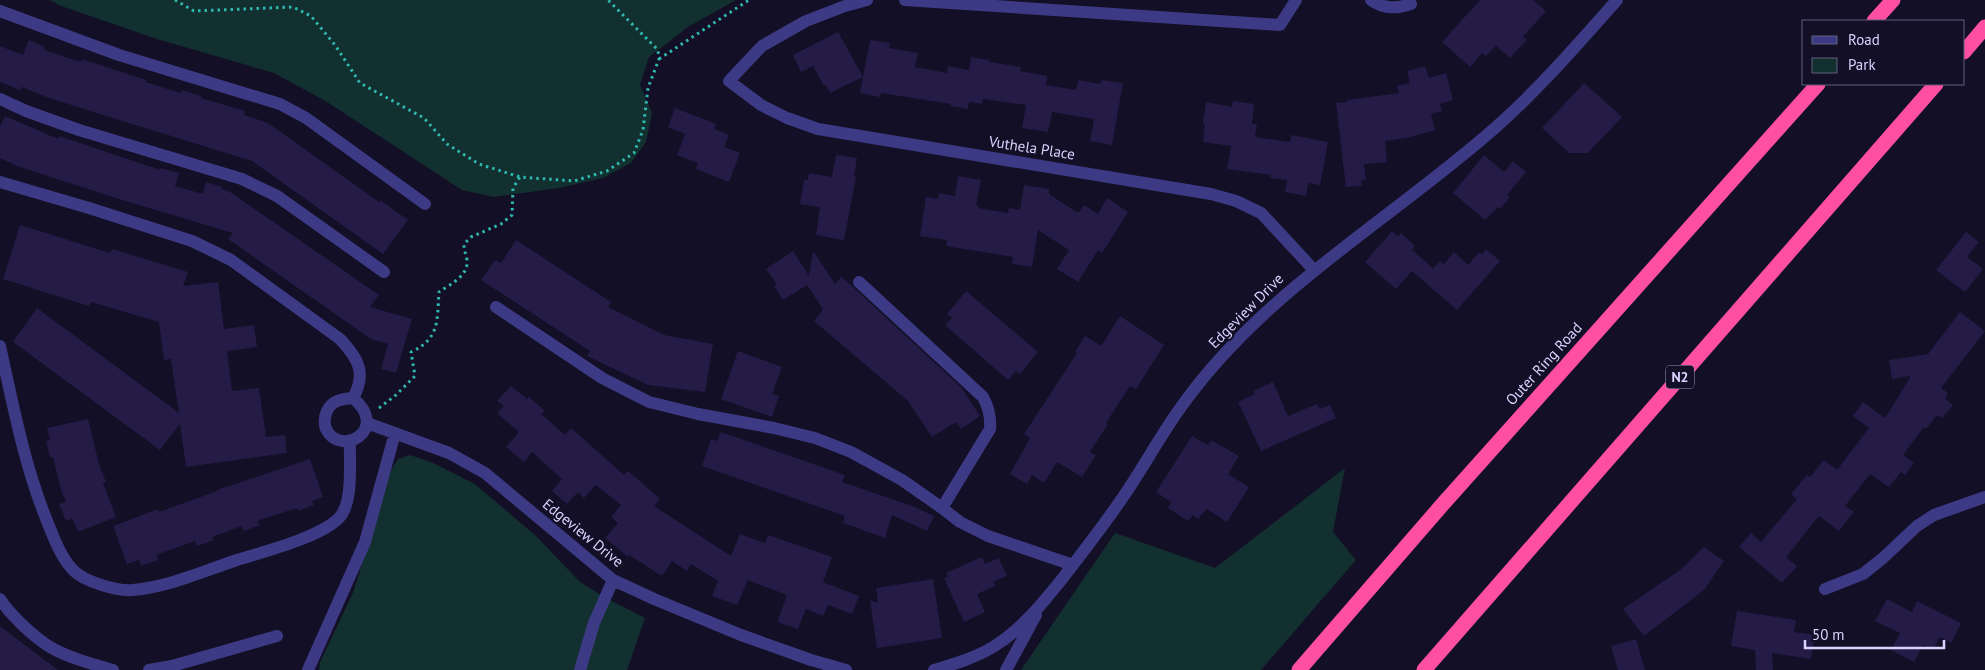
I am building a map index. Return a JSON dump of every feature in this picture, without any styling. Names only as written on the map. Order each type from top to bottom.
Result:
[{"type":"highway","points":[[1875,20],[1893,0]]},
{"type":"highway","points":[[1965,51],[1985,27]]},
{"type":"highway","name":"Outer Ring Road","points":[[1299,670],[1442,505],[1817,85]]},
{"type":"highway","name":"N2","points":[[1424,670],[1935,85]]},
{"type":"street","name":"Vuthela Place","points":[[867,0],[844,6],[806,21],[762,46],[729,81],[761,105],[787,118],[818,128],[1211,194],[1236,201],[1261,213],[1280,231],[1314,270]]},
{"type":"street","points":[[905,0],[1280,25],[1296,0]]},
{"type":"street","points":[[1371,0],[1380,6],[1398,8],[1411,4]]},
{"type":"street","name":"Edgeview Drive","points":[[934,670],[966,660],[993,647],[1014,632],[1043,603],[1073,565],[1123,497],[1181,406],[1230,348],[1274,303],[1314,270],[1366,232],[1496,127],[1558,67],[1617,0]]},
{"type":"street","points":[[0,11],[119,55],[280,104],[306,118],[425,204]]},
{"type":"street","points":[[0,99],[26,111],[79,130],[242,179],[277,196],[384,272]]},
{"type":"street","points":[[0,182],[192,241],[231,260],[340,339],[348,348],[360,368],[358,390],[353,398]]},
{"type":"street","points":[[859,282],[983,397],[988,407],[991,418],[990,429],[942,508]]},
{"type":"street","points":[[496,307],[602,378],[649,402],[815,438],[851,452],[902,480],[960,522],[988,536],[1073,565]]},
{"type":"street","points":[[0,346],[22,448],[42,509],[58,548],[74,572],[100,584],[131,590],[160,585],[289,543],[324,528],[340,517],[349,497],[350,441]]},
{"type":"street","points":[[353,398],[366,417],[364,432],[359,437],[350,441],[340,441],[328,433],[324,421],[329,407],[334,402],[353,398]]},
{"type":"street","name":"Edgeview Drive","points":[[366,417],[395,433],[449,453],[485,473],[613,580],[741,635],[846,670]]},
{"type":"street","points":[[308,670],[364,542],[395,433]]},
{"type":"street","points":[[1825,589],[1863,574],[1917,526],[1934,515],[1985,496]]},
{"type":"street","points":[[580,670],[594,623],[613,580]]},
{"type":"street","points":[[0,599],[5,607],[25,627],[50,647],[113,670]]},
{"type":"street","points":[[1006,670],[1043,603]]},
{"type":"street","points":[[149,670],[172,666],[277,636]]},
{"type":"path","points":[[175,0],[194,10],[293,7],[311,16],[335,44],[360,83],[424,118],[447,144],[480,164],[520,177],[574,181],[607,171],[634,153],[643,130],[648,88],[659,59],[658,50],[608,0]]},
{"type":"path","points":[[659,59],[749,0]]},
{"type":"path","points":[[366,417],[396,395],[414,376],[411,352],[423,346],[431,339],[438,314],[438,292],[458,279],[467,268],[464,244],[471,237],[501,224],[512,215],[513,188],[520,177]]},
{"type":"green space","points":[[50,0],[736,0],[688,27],[649,57],[640,85],[652,113],[646,142],[631,163],[603,178],[559,188],[494,197],[462,190],[327,102],[274,73],[157,39],[61,6]]},
{"type":"green space","points":[[410,455],[431,462],[475,484],[536,536],[580,582],[645,618],[627,670],[319,670],[320,662],[353,593],[391,470],[398,459]]},
{"type":"green space","points":[[1345,468],[1333,532],[1356,560],[1261,670],[1021,670],[1115,533],[1215,568]]},
{"type":"building","points":[[1480,0],[1533,0],[1546,11],[1523,37],[1527,40],[1510,58],[1496,46],[1486,56],[1482,53],[1470,67],[1442,42]]},
{"type":"building","points":[[838,32],[863,77],[830,93],[813,66],[801,72],[793,55]]},
{"type":"building","points":[[29,40],[45,47],[44,50],[81,62],[82,59],[146,80],[145,82],[181,93],[182,90],[201,96],[201,98],[245,111],[244,115],[268,123],[379,202],[380,200],[408,220],[383,254],[252,161],[49,98],[22,87],[20,90],[0,82],[0,46],[23,55]]},
{"type":"building","points":[[870,40],[890,43],[889,48],[918,53],[915,67],[947,73],[948,66],[969,70],[971,57],[1021,67],[1020,71],[1047,76],[1046,85],[1076,90],[1078,80],[1101,84],[1101,80],[1123,83],[1112,145],[1090,141],[1094,119],[1052,112],[1048,132],[1022,128],[1026,105],[983,99],[982,104],[969,102],[968,109],[950,106],[951,104],[881,93],[880,97],[860,93]]},
{"type":"building","points":[[1425,66],[1429,78],[1446,73],[1453,100],[1440,104],[1442,111],[1431,114],[1435,130],[1407,138],[1385,141],[1387,162],[1364,164],[1366,180],[1361,181],[1362,186],[1346,187],[1336,103],[1399,93],[1397,86],[1410,83],[1407,71]]},
{"type":"building","points":[[1584,83],[1622,117],[1588,153],[1569,153],[1542,128]]},
{"type":"building","points":[[1233,101],[1254,104],[1252,124],[1257,124],[1255,137],[1290,142],[1291,135],[1328,142],[1320,185],[1308,183],[1306,196],[1285,192],[1287,180],[1270,178],[1271,175],[1227,169],[1231,146],[1203,142],[1205,124],[1203,123],[1206,102],[1232,107]]},
{"type":"building","points":[[675,108],[716,124],[714,129],[729,135],[724,147],[740,153],[729,182],[696,169],[698,163],[677,155],[685,134],[668,127]]},
{"type":"building","points":[[5,116],[58,139],[59,136],[160,170],[161,168],[179,173],[175,186],[203,194],[206,182],[222,187],[222,189],[230,192],[379,295],[370,307],[412,319],[396,373],[381,369],[388,344],[371,339],[228,239],[233,233],[122,200],[17,166],[0,158],[0,126]]},
{"type":"building","points":[[836,155],[857,158],[854,176],[856,177],[844,240],[816,235],[820,207],[800,204],[804,180],[808,180],[809,173],[832,177]]},
{"type":"building","points":[[1484,155],[1504,172],[1513,161],[1526,172],[1507,195],[1510,197],[1500,209],[1498,207],[1485,220],[1453,193]]},
{"type":"building","points":[[958,176],[981,180],[976,205],[979,205],[978,208],[1008,213],[1009,208],[1020,210],[1024,185],[1049,189],[1049,194],[1078,213],[1084,205],[1098,214],[1107,198],[1128,212],[1102,253],[1098,250],[1078,282],[1057,269],[1069,250],[1038,230],[1032,267],[1012,264],[1013,257],[946,246],[947,240],[920,236],[926,197],[938,199],[939,193],[955,196]]},
{"type":"building","points":[[20,225],[110,253],[112,249],[188,272],[183,286],[218,282],[224,329],[254,325],[257,347],[227,351],[232,391],[259,388],[266,437],[285,435],[287,453],[186,467],[180,424],[160,450],[13,342],[37,308],[179,413],[171,359],[164,360],[159,322],[91,302],[89,306],[3,279]]},
{"type":"building","points":[[1392,231],[1398,236],[1401,233],[1415,246],[1412,250],[1433,268],[1440,261],[1444,264],[1454,252],[1468,265],[1479,252],[1482,254],[1486,249],[1500,261],[1457,310],[1412,271],[1396,289],[1365,262]]},
{"type":"building","points":[[1966,232],[1979,242],[1967,257],[1983,269],[1965,292],[1936,270]]},
{"type":"building","points":[[516,240],[611,302],[608,307],[664,335],[713,344],[705,392],[648,385],[587,356],[590,351],[481,280],[495,260],[501,263]]},
{"type":"building","points":[[793,251],[809,276],[813,251],[835,284],[841,277],[852,286],[961,387],[980,416],[961,429],[956,422],[932,437],[908,401],[814,321],[823,309],[807,285],[783,300],[774,286],[777,284],[766,269]]},
{"type":"building","points":[[966,291],[1038,352],[1020,374],[1016,371],[1008,380],[945,325],[952,318],[947,314]]},
{"type":"building","points":[[1960,312],[1985,331],[1941,388],[1948,393],[1945,399],[1953,405],[1942,418],[1937,415],[1926,429],[1924,427],[1903,455],[1914,463],[1905,475],[1901,472],[1889,487],[1870,474],[1845,506],[1854,512],[1839,531],[1819,516],[1786,557],[1797,566],[1782,583],[1739,547],[1751,533],[1761,542],[1797,499],[1791,494],[1807,475],[1810,477],[1824,460],[1837,470],[1869,428],[1853,416],[1863,402],[1885,418],[1911,376],[1892,379],[1889,360],[1928,354]]},
{"type":"building","points":[[1120,316],[1164,345],[1136,389],[1130,386],[1106,423],[1108,424],[1090,452],[1096,455],[1082,477],[1057,462],[1044,483],[1032,475],[1027,484],[1010,474],[1030,438],[1024,434],[1077,353],[1075,352],[1085,336],[1101,346]]},
{"type":"building","points":[[738,351],[782,367],[772,394],[779,396],[772,417],[721,399]]},
{"type":"building","points":[[1273,382],[1288,416],[1317,404],[1320,409],[1330,405],[1336,418],[1261,451],[1238,402],[1255,394],[1253,391]]},
{"type":"building","points":[[511,386],[527,399],[529,397],[545,411],[541,414],[565,435],[571,428],[624,475],[628,471],[660,499],[654,506],[731,556],[740,534],[765,543],[768,535],[832,557],[823,582],[859,596],[852,614],[828,605],[823,616],[806,609],[798,629],[777,622],[787,595],[748,580],[737,605],[712,596],[718,581],[691,564],[687,571],[672,561],[662,576],[629,555],[628,557],[605,538],[618,523],[611,517],[621,505],[596,485],[584,498],[578,492],[567,504],[552,491],[562,479],[532,452],[524,462],[506,447],[519,432],[497,413],[504,406],[497,401]]},
{"type":"building","points":[[88,419],[99,464],[106,482],[103,483],[116,517],[78,532],[72,518],[66,521],[59,504],[66,502],[53,457],[50,457],[46,441],[50,440],[47,428]]},
{"type":"building","points":[[721,432],[845,475],[842,482],[915,507],[934,516],[927,531],[892,515],[885,538],[843,523],[845,516],[702,466],[711,439],[717,441]]},
{"type":"building","points":[[1192,436],[1208,445],[1211,440],[1239,456],[1228,474],[1249,487],[1227,522],[1207,509],[1198,519],[1193,515],[1188,521],[1168,508],[1171,502],[1156,492]]},
{"type":"building","points":[[310,459],[323,497],[312,501],[314,505],[298,511],[297,508],[257,521],[260,525],[244,531],[242,526],[212,537],[214,540],[197,546],[195,541],[156,555],[158,560],[141,566],[139,560],[127,564],[113,526],[158,509],[159,512],[217,490]]},
{"type":"building","points":[[1704,547],[1724,561],[1704,590],[1644,636],[1623,609],[1680,570]]},
{"type":"building","points":[[982,557],[985,564],[999,558],[1007,576],[993,582],[995,586],[977,594],[985,612],[964,622],[944,578],[948,577],[946,573]]},
{"type":"building","points":[[933,579],[942,638],[877,648],[870,600],[878,603],[876,588]]},
{"type":"building","points":[[1887,599],[1912,612],[1917,601],[1961,623],[1951,643],[1940,637],[1933,650],[1923,645],[1914,662],[1891,650],[1900,633],[1875,621]]},
{"type":"building","points":[[1737,611],[1796,620],[1794,632],[1815,635],[1811,659],[1772,653],[1773,670],[1756,670],[1755,650],[1731,646]]},
{"type":"building","points":[[0,626],[58,670],[0,670]]},
{"type":"building","points":[[1636,639],[1645,670],[1618,670],[1611,646]]}]
